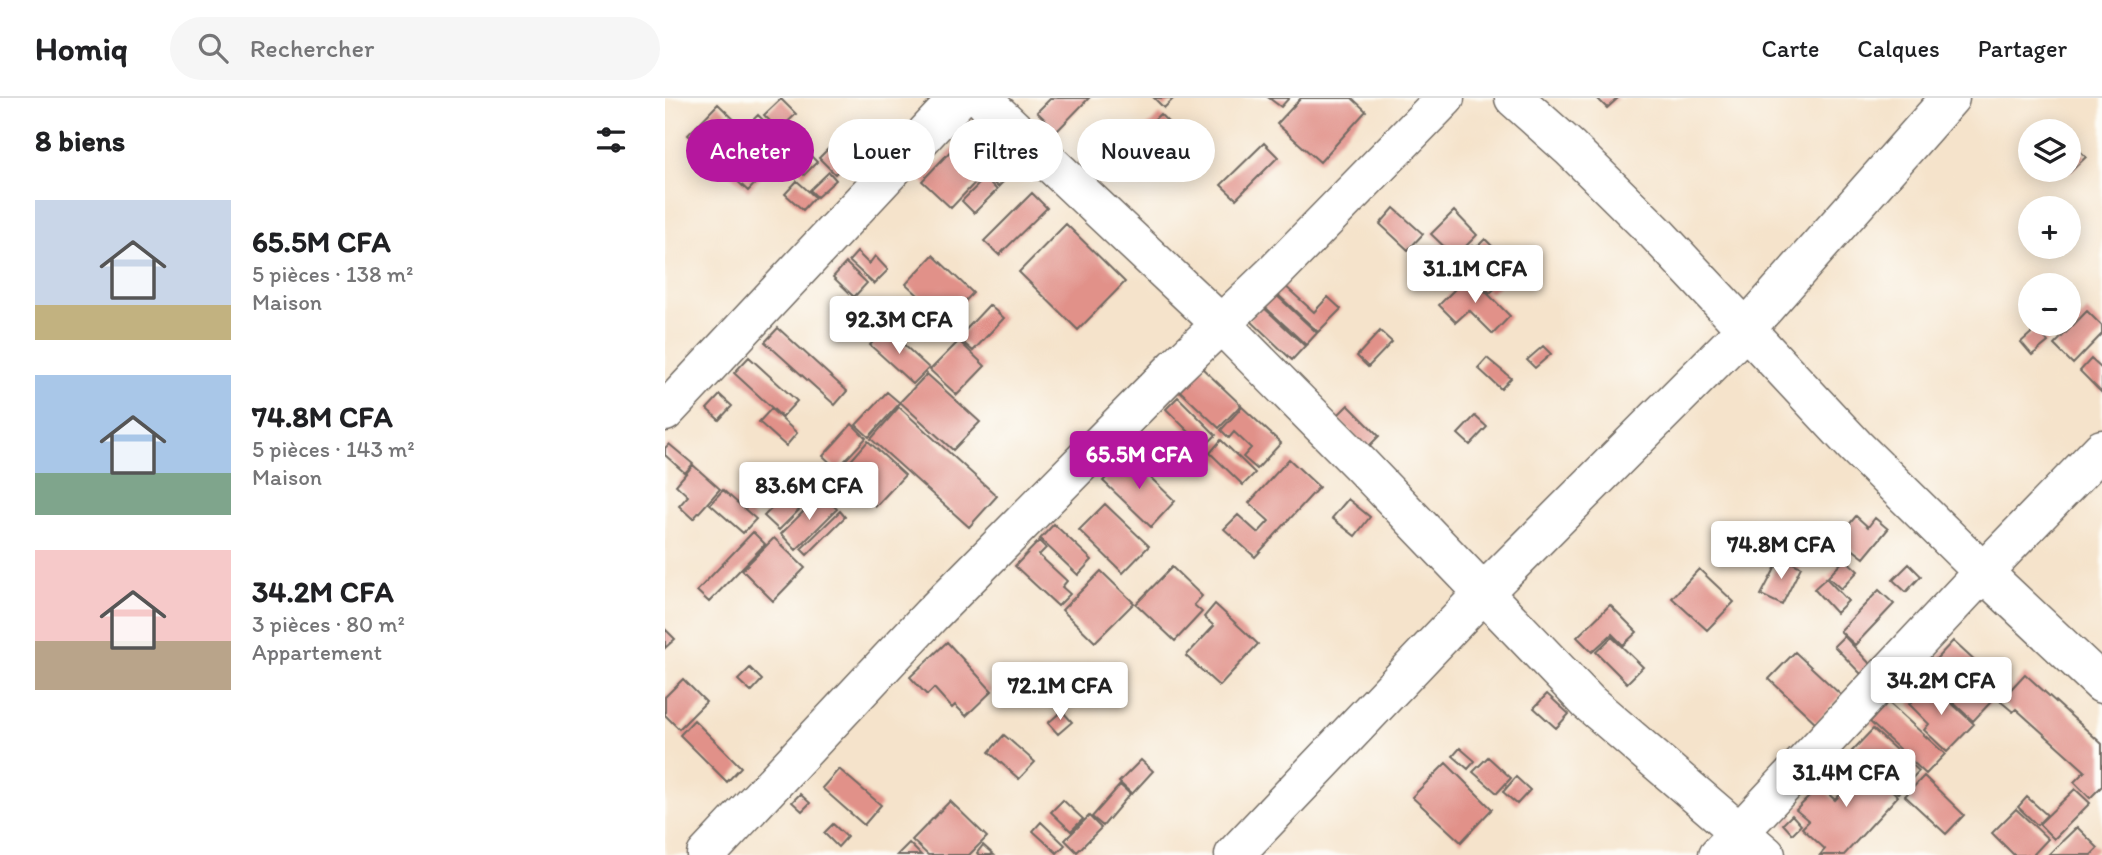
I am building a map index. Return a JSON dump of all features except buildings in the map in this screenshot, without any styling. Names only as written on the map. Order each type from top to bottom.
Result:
[{"type":"street","points":[[665,412],[959,98]]},
{"type":"street","points":[[981,98],[1222,325],[1588,702],[1741,847],[1983,572],[2102,449]]},
{"type":"street","points":[[706,855],[931,615],[1445,98]]},
{"type":"street","points":[[1514,98],[1570,148],[1655,233],[1855,446],[2102,684]]},
{"type":"street","points":[[1234,855],[1484,592],[1745,330],[1950,98]]}]
